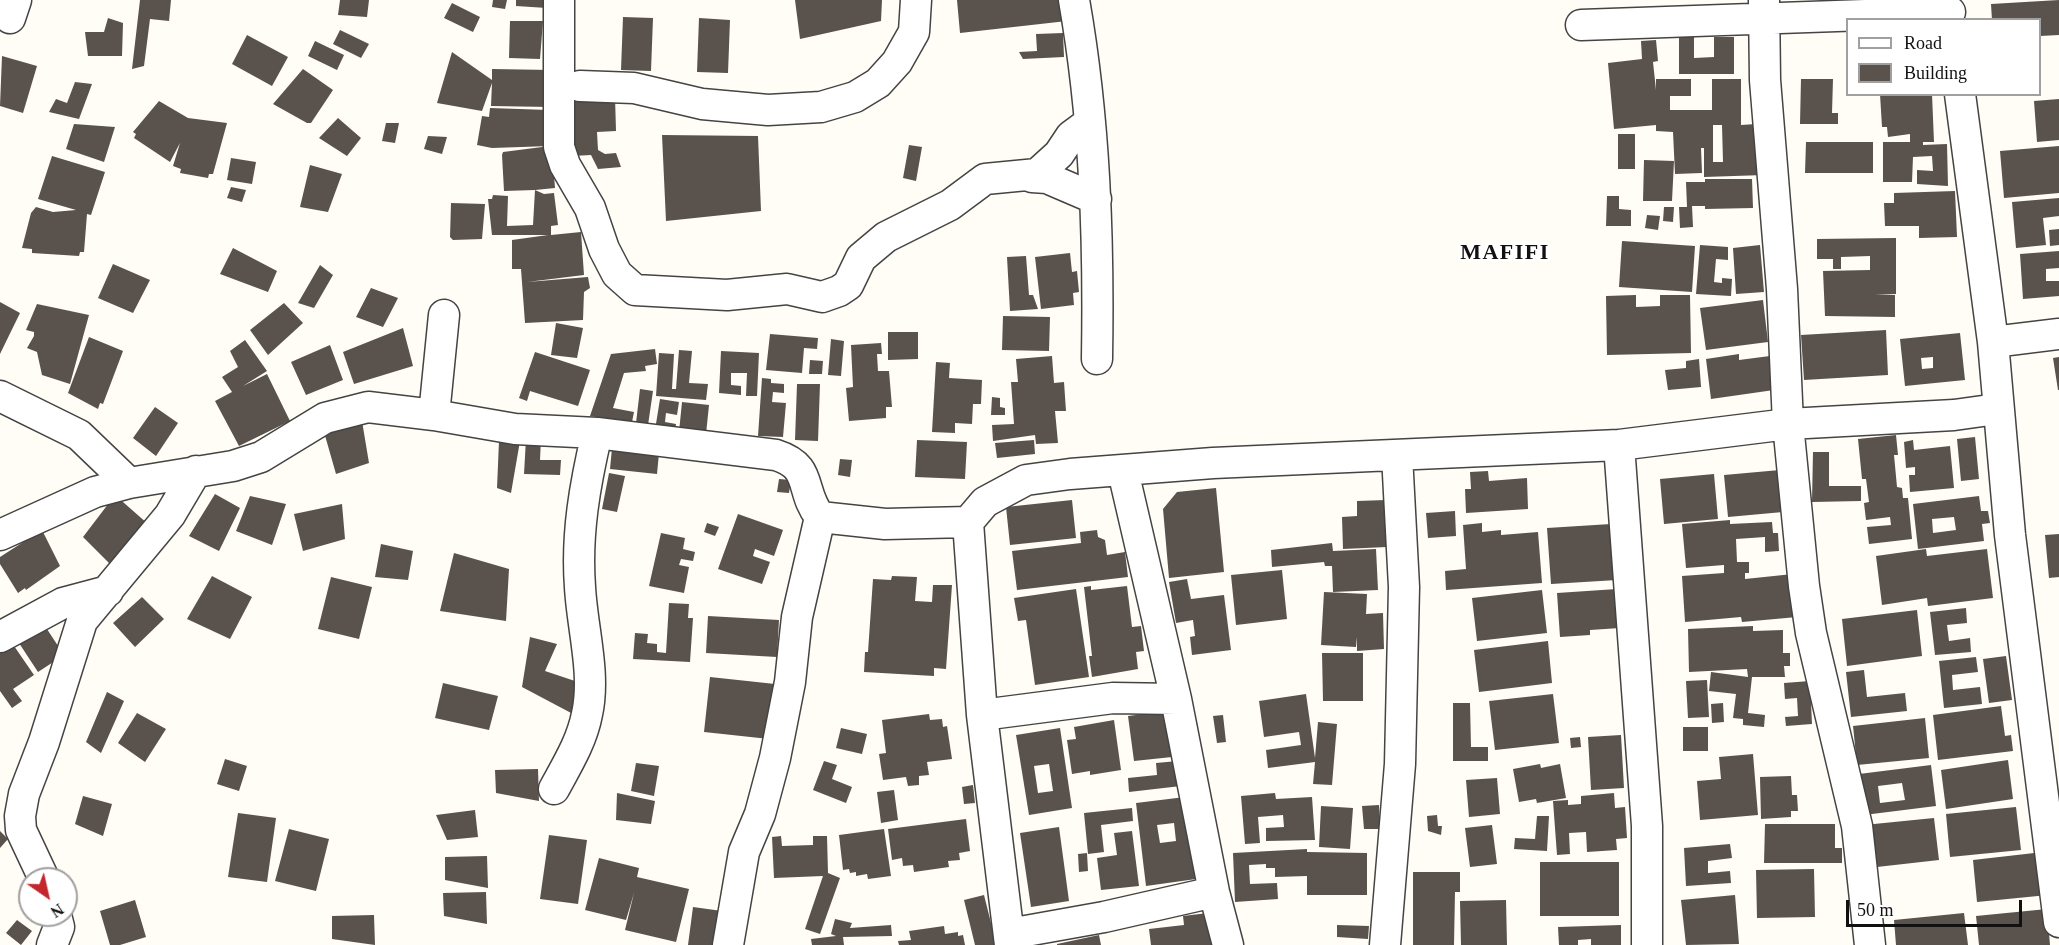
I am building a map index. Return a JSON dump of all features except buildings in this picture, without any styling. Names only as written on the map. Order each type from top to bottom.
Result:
[{"type":"street","points":[[559,0],[559,147],[565,165],[590,208],[604,249],[617,274],[635,290],[727,296],[787,289],[828,296],[848,285],[861,258],[886,237],[950,205],[985,179],[995,177],[1047,178],[1096,199]]},
{"type":"street","points":[[580,86],[634,88],[702,104],[768,110],[820,107],[855,97],[878,83],[897,62],[914,32],[916,0]]},
{"type":"street","points":[[1074,0],[1084,61],[1096,199],[1097,359]]},
{"type":"street","points":[[1581,26],[1764,10],[1843,14],[1950,11]]},
{"type":"street","points":[[1764,10],[1765,80],[1782,289],[1788,424],[1811,633],[1857,826],[1870,945]]},
{"type":"street","points":[[1960,96],[1993,342],[1997,409],[2048,853],[2059,922]]},
{"type":"street","points":[[1032,177],[1042,171],[1071,136],[1090,122]]},
{"type":"street","points":[[434,415],[444,315]]},
{"type":"street","points":[[1993,342],[2059,334]]},
{"type":"street","points":[[0,396],[79,435],[117,468],[129,483]]},
{"type":"street","points":[[0,535],[76,500],[129,483],[233,466],[261,457],[325,418],[368,407],[434,415],[515,429],[597,433],[776,455],[792,460],[799,466],[813,508],[820,517],[885,524],[968,522]]},
{"type":"street","points":[[1214,892],[1010,939],[982,715],[968,522],[986,502],[1026,480],[1213,463],[1618,445],[1788,424],[1954,415],[1997,409]]},
{"type":"street","points":[[554,789],[579,742],[588,713],[589,679],[580,584],[580,531],[582,497],[597,433]]},
{"type":"street","points":[[1618,445],[1647,826],[1647,945]]},
{"type":"street","points":[[1385,945],[1400,764],[1404,587],[1397,455]]},
{"type":"street","points":[[38,867],[21,830],[20,816],[24,794],[44,742],[82,621],[170,515],[196,471]]},
{"type":"street","points":[[1124,471],[1176,699],[1214,892],[1228,945]]},
{"type":"street","points":[[728,945],[744,852],[760,814],[775,758],[790,682],[797,617],[820,517]]},
{"type":"street","points":[[0,637],[63,603],[108,591]]},
{"type":"street","points":[[982,715],[1113,698],[1176,699]]},
{"type":"street","points":[[52,945],[59,927]]},
{"type":"district","name":"MAFIFI","points":[[1505,253]]}]
